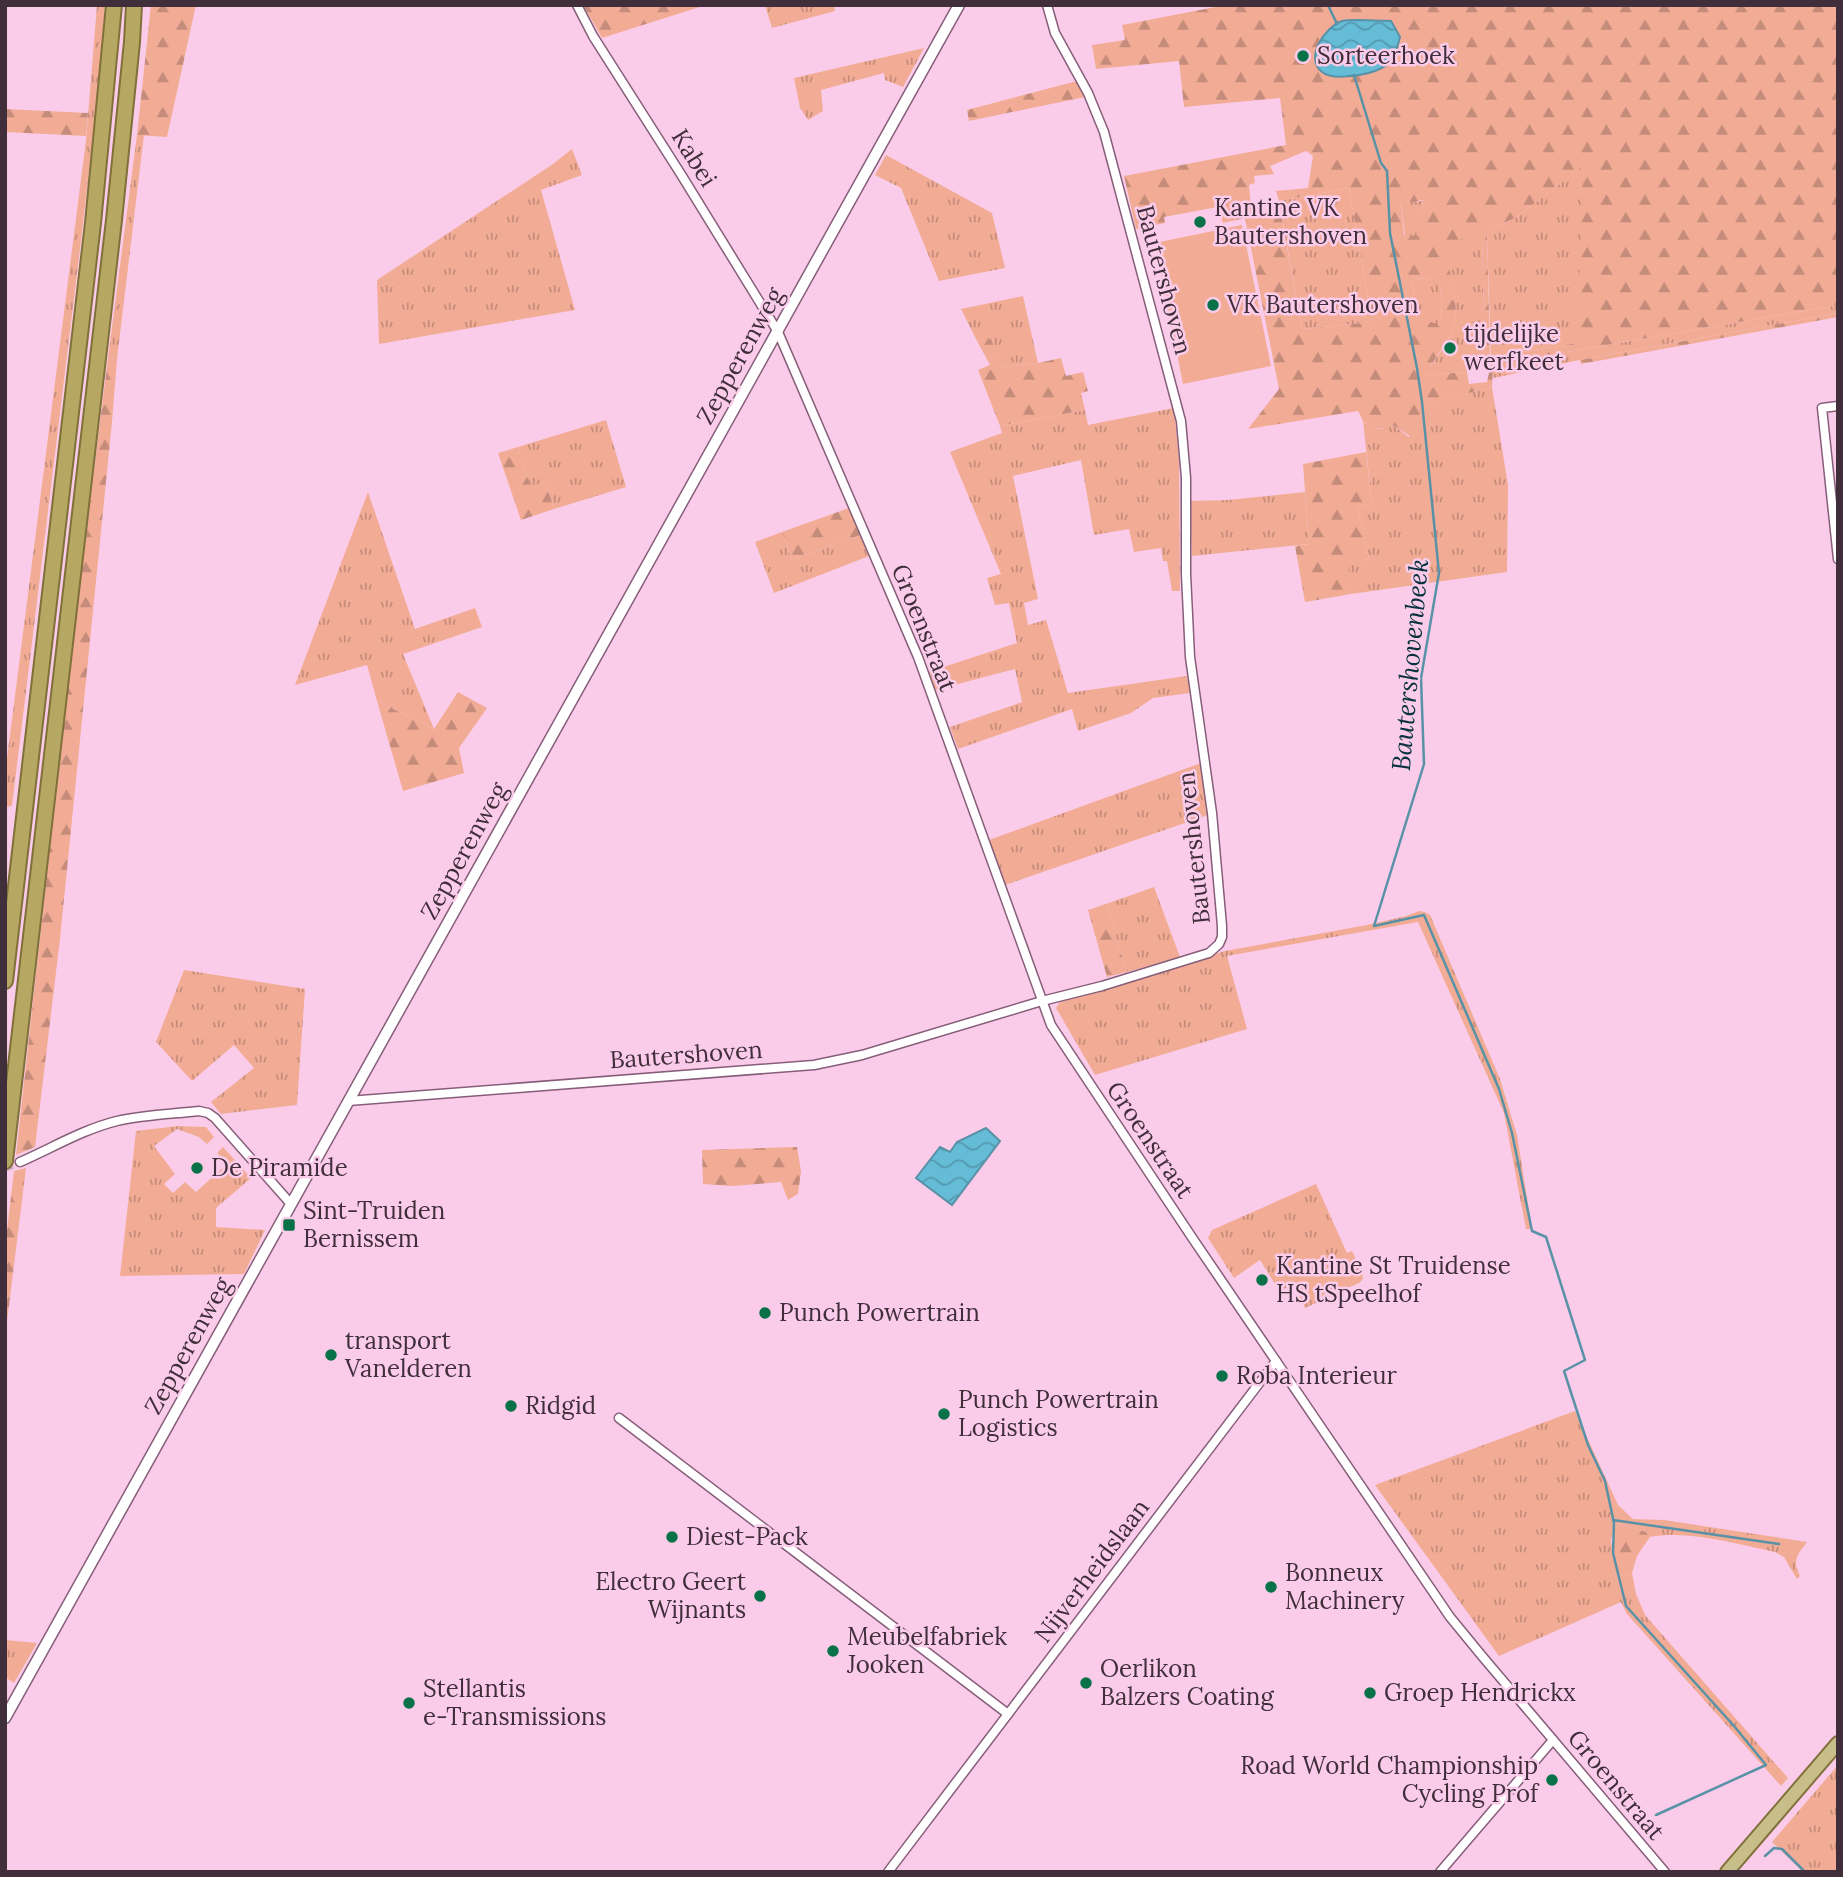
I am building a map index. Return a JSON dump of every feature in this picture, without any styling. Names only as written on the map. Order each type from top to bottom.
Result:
[{"type":"highway","points":[[5,981],[93,223],[114,5]]},
{"type":"highway","points":[[5,1161],[114,220],[134,5]]},
{"type":"main road","points":[[1727,1872],[1838,1743]]},
{"type":"street","name":"Kabei","points":[[577,5],[593,36],[778,332]]},
{"type":"street","name":"Zepperenweg","points":[[5,1718],[959,5]]},
{"type":"street","name":"Bautershoven","points":[[348,1101],[814,1065],[862,1055],[1042,1001],[1102,986],[1209,953],[1217,948],[1223,937],[1212,813],[1190,657],[1186,574],[1186,478],[1181,421],[1104,132],[1088,93],[1055,33],[1047,5]]},
{"type":"street","name":"Groenstraat","points":[[778,332],[918,657],[1051,1025],[1450,1616],[1665,1872]]},
{"type":"street","points":[[1838,406],[1822,408],[1838,559]]},
{"type":"street","points":[[20,1162],[97,1127],[133,1118],[199,1111],[215,1118],[291,1204]]},
{"type":"street","name":"Nijverheidslaan","points":[[888,1872],[1276,1361]]},
{"type":"street","points":[[619,1418],[1008,1714]]},
{"type":"street","points":[[1440,1872],[1553,1740]]},
{"type":"green space","points":[[97,5],[105,5],[80,249],[12,806],[5,807],[5,774],[86,140]]},
{"type":"green space","points":[[151,5],[196,5],[167,137],[137,135]]},
{"type":"green space","points":[[583,5],[706,5],[602,38]]},
{"type":"green space","points":[[765,5],[834,5],[835,11],[772,28]]},
{"type":"green space","points":[[1226,5],[1838,5],[1838,305],[1493,365],[1492,387],[1425,404],[1426,429],[1416,440],[1393,425],[1387,429],[1373,428],[1363,421],[1358,411],[1248,429],[1279,389],[1245,218],[1223,223],[1218,207],[1164,217],[1165,223],[1136,229],[1124,176],[1286,145],[1280,98],[1184,107],[1179,61],[1096,69],[1092,45],[1125,40],[1122,25]],"holes":[[[1341,21],[1358,75],[1331,77],[1322,36]],[[1306,151],[1313,156],[1308,188],[1276,191],[1279,201],[1349,188],[1372,322],[1302,329],[1281,214],[1252,216],[1249,185],[1255,183],[1254,176],[1274,174],[1270,166]],[[1583,166],[1577,343],[1496,356],[1491,363],[1487,382],[1469,384],[1467,372],[1426,375],[1448,338],[1456,318],[1455,298],[1444,243],[1482,234],[1485,359],[1490,359],[1487,231],[1517,217]],[[1401,200],[1412,203],[1425,200],[1420,216],[1420,236],[1404,235]],[[1434,278],[1440,281],[1442,307],[1438,323],[1417,323],[1412,279]]]},
{"type":"green space","points":[[924,48],[903,87],[885,80],[884,73],[821,90],[823,111],[808,120],[800,108],[794,78]]},
{"type":"green space","points":[[1077,81],[1085,97],[969,121],[967,110]]},
{"type":"green space","points":[[5,109],[88,113],[86,136],[5,132]]},
{"type":"green space","points":[[137,135],[144,135],[117,359],[108,358]]},
{"type":"green space","points":[[572,149],[582,175],[541,190],[575,310],[379,344],[377,280]]},
{"type":"green space","points":[[886,155],[992,213],[1005,268],[939,281],[901,188],[875,175]]},
{"type":"green space","points":[[1584,165],[1578,343],[1496,356],[1491,363],[1487,231],[1517,217]]},
{"type":"green space","points":[[1349,188],[1372,322],[1302,329],[1279,201]]},
{"type":"green space","points":[[1401,200],[1412,203],[1425,200],[1420,216],[1420,236],[1405,236]]},
{"type":"green space","name":"VK Bautershoven","points":[[1242,225],[1271,366],[1183,384],[1155,243]]},
{"type":"green space","points":[[1482,233],[1485,359],[1467,359],[1467,372],[1425,375],[1448,339],[1456,318],[1455,298],[1443,243]]},
{"type":"green space","points":[[1412,279],[1440,280],[1442,307],[1438,323],[1417,323]]},
{"type":"green space","points":[[1023,296],[1038,363],[1003,367],[988,337],[977,341],[961,309]]},
{"type":"green space","points":[[1838,305],[1838,313],[1493,378],[1492,365]]},
{"type":"green space","points":[[1838,313],[1838,317],[1581,364],[1580,360]]},
{"type":"green space","points":[[988,336],[1003,367],[1061,358],[1066,376],[1083,372],[1088,391],[1081,393],[1085,410],[1000,426],[978,370],[990,365],[977,341]]},
{"type":"green space","points":[[108,358],[117,359],[112,422],[60,939],[35,1147],[16,1155],[74,631]]},
{"type":"green space","points":[[1492,387],[1508,485],[1507,572],[1351,594],[1347,563],[1369,559],[1358,507],[1372,504],[1363,421],[1377,429],[1393,425],[1409,437],[1424,404]]},
{"type":"green space","points":[[1174,408],[1179,461],[1180,591],[1172,591],[1167,561],[1163,561],[1161,548],[1134,552],[1129,529],[1094,535],[1081,460],[1013,476],[1038,599],[1024,603],[1028,625],[1046,620],[1068,693],[1187,676],[1190,693],[1153,698],[1131,713],[1078,731],[1072,709],[958,749],[950,727],[1022,702],[1015,669],[935,690],[928,672],[1017,643],[1009,603],[995,605],[987,578],[1001,574],[950,452],[1002,433],[1000,426],[1085,410],[1088,425]]},
{"type":"green space","points":[[606,420],[626,487],[554,509],[546,482],[530,487],[518,447]]},
{"type":"green space","points":[[518,447],[530,486],[546,482],[554,509],[521,520],[498,453]]},
{"type":"green space","points":[[1366,452],[1372,504],[1358,507],[1369,559],[1348,563],[1351,594],[1305,602],[1295,546],[1309,544],[1303,464]]},
{"type":"green space","points":[[368,492],[415,629],[475,608],[482,627],[403,654],[434,729],[377,701],[367,665],[295,685]]},
{"type":"green space","points":[[1305,492],[1309,544],[1192,556],[1190,501]]},
{"type":"green space","points":[[849,508],[860,535],[792,560],[782,532]]},
{"type":"green space","points":[[782,532],[792,560],[860,535],[869,556],[774,593],[755,542]]},
{"type":"green space","points":[[458,692],[487,708],[459,748],[464,773],[403,791],[377,701],[434,729]]},
{"type":"green space","points":[[1201,763],[1208,815],[1005,885],[989,840]]},
{"type":"green space","points":[[1154,887],[1180,957],[1127,972],[1106,904]]},
{"type":"green space","points":[[1106,904],[1127,972],[1107,977],[1088,910]]},
{"type":"green space","points":[[1419,911],[1430,915],[1500,1079],[1517,1135],[1532,1229],[1526,1229],[1504,1113],[1418,922],[1227,956],[1247,1029],[1095,1075],[1056,1008],[1060,1002],[1225,951],[1367,925]]},
{"type":"green space","points":[[184,970],[305,989],[297,1105],[221,1114],[211,1102],[254,1068],[234,1045],[192,1081],[156,1042]]},
{"type":"green space","points":[[178,1126],[206,1127],[214,1137],[207,1144],[199,1137],[177,1129],[154,1146],[175,1174],[164,1184],[173,1193],[185,1182],[196,1192],[227,1164],[217,1153],[223,1147],[251,1178],[216,1208],[216,1227],[265,1230],[244,1274],[120,1276],[136,1131]]},
{"type":"green space","points":[[797,1147],[801,1171],[798,1194],[788,1200],[781,1182],[732,1186],[703,1184],[702,1150]]},
{"type":"green space","points":[[26,1168],[5,1338],[5,1247],[14,1171]]},
{"type":"green space","points":[[1316,1184],[1347,1253],[1352,1251],[1363,1279],[1305,1308],[1293,1283],[1280,1292],[1260,1260],[1234,1278],[1208,1238],[1212,1230]]},
{"type":"green space","points":[[1575,1411],[1618,1505],[1633,1519],[1664,1520],[1807,1542],[1797,1558],[1796,1565],[1800,1576],[1797,1579],[1784,1557],[1775,1552],[1728,1542],[1681,1535],[1650,1537],[1646,1532],[1616,1523],[1611,1540],[1615,1577],[1632,1573],[1636,1594],[1645,1615],[1788,1778],[1781,1786],[1627,1614],[1621,1602],[1499,1656],[1375,1485]]},
{"type":"green space","points":[[1616,1523],[1646,1532],[1650,1537],[1637,1556],[1632,1573],[1615,1577],[1612,1550]]},
{"type":"green space","points":[[5,1640],[37,1643],[14,1683],[5,1677]]},
{"type":"green space","points":[[1838,1765],[1838,1872],[1803,1872],[1772,1842]]},
{"type":"water","points":[[1342,21],[1391,21],[1400,37],[1394,60],[1378,70],[1356,75],[1340,77],[1322,72],[1315,59],[1323,36]]},
{"type":"water","points":[[986,1128],[1000,1141],[952,1205],[916,1178],[940,1147],[950,1152],[957,1142]]},
{"type":"waterway","name":"Bautershovenbeek","points":[[1328,5],[1337,24]]},
{"type":"waterway","name":"Bautershovenbeek","points":[[1354,75],[1381,163],[1387,171],[1390,233],[1422,402],[1439,573],[1421,678],[1424,764],[1374,926],[1424,915],[1499,1089],[1512,1133],[1532,1231],[1546,1237],[1585,1360],[1564,1371],[1588,1445],[1605,1481],[1614,1523],[1613,1553],[1626,1606],[1766,1765],[1656,1815]]},
{"type":"waterway","points":[[1613,1520],[1779,1544]]},
{"type":"waterway","points":[[1765,1856],[1774,1848],[1782,1849],[1805,1872]]},
{"type":"tunnel","points":[[5,1168],[20,1162]]},
{"type":"place","name":"Sorteerhoek","points":[[1303,56]]},
{"type":"place","name":"Kantine VK Bautershoven","points":[[1200,222]]},
{"type":"place","name":"VK Bautershoven","points":[[1213,305]]},
{"type":"place","name":"tijdelijke werfkeet","points":[[1450,348]]},
{"type":"place","name":"De Piramide","points":[[197,1168]]},
{"type":"place","name":"Sint-Truiden Bernissem","points":[[289,1225]]},
{"type":"place","name":"Kantine St Truidense HS tSpeelhof","points":[[1262,1280]]},
{"type":"place","name":"Punch Powertrain","points":[[765,1313]]},
{"type":"place","name":"transport Vanelderen","points":[[331,1355]]},
{"type":"place","name":"Roba Interieur","points":[[1222,1376]]},
{"type":"place","name":"Ridgid","points":[[511,1406]]},
{"type":"place","name":"Punch Powertrain Logistics","points":[[944,1414]]},
{"type":"place","name":"Diest-Pack","points":[[672,1537]]},
{"type":"place","name":"Bonneux Machinery","points":[[1271,1587]]},
{"type":"place","name":"Electro Geert Wijnants","points":[[760,1596]]},
{"type":"place","name":"Meubelfabriek Jooken","points":[[833,1651]]},
{"type":"place","name":"Oerlikon Balzers Coating","points":[[1086,1683]]},
{"type":"place","name":"Groep Hendrickx","points":[[1370,1693]]},
{"type":"place","name":"Stellantis e-Transmissions","points":[[409,1703]]},
{"type":"place","name":"Road World Championship Cycling Prof","points":[[1552,1780]]}]
